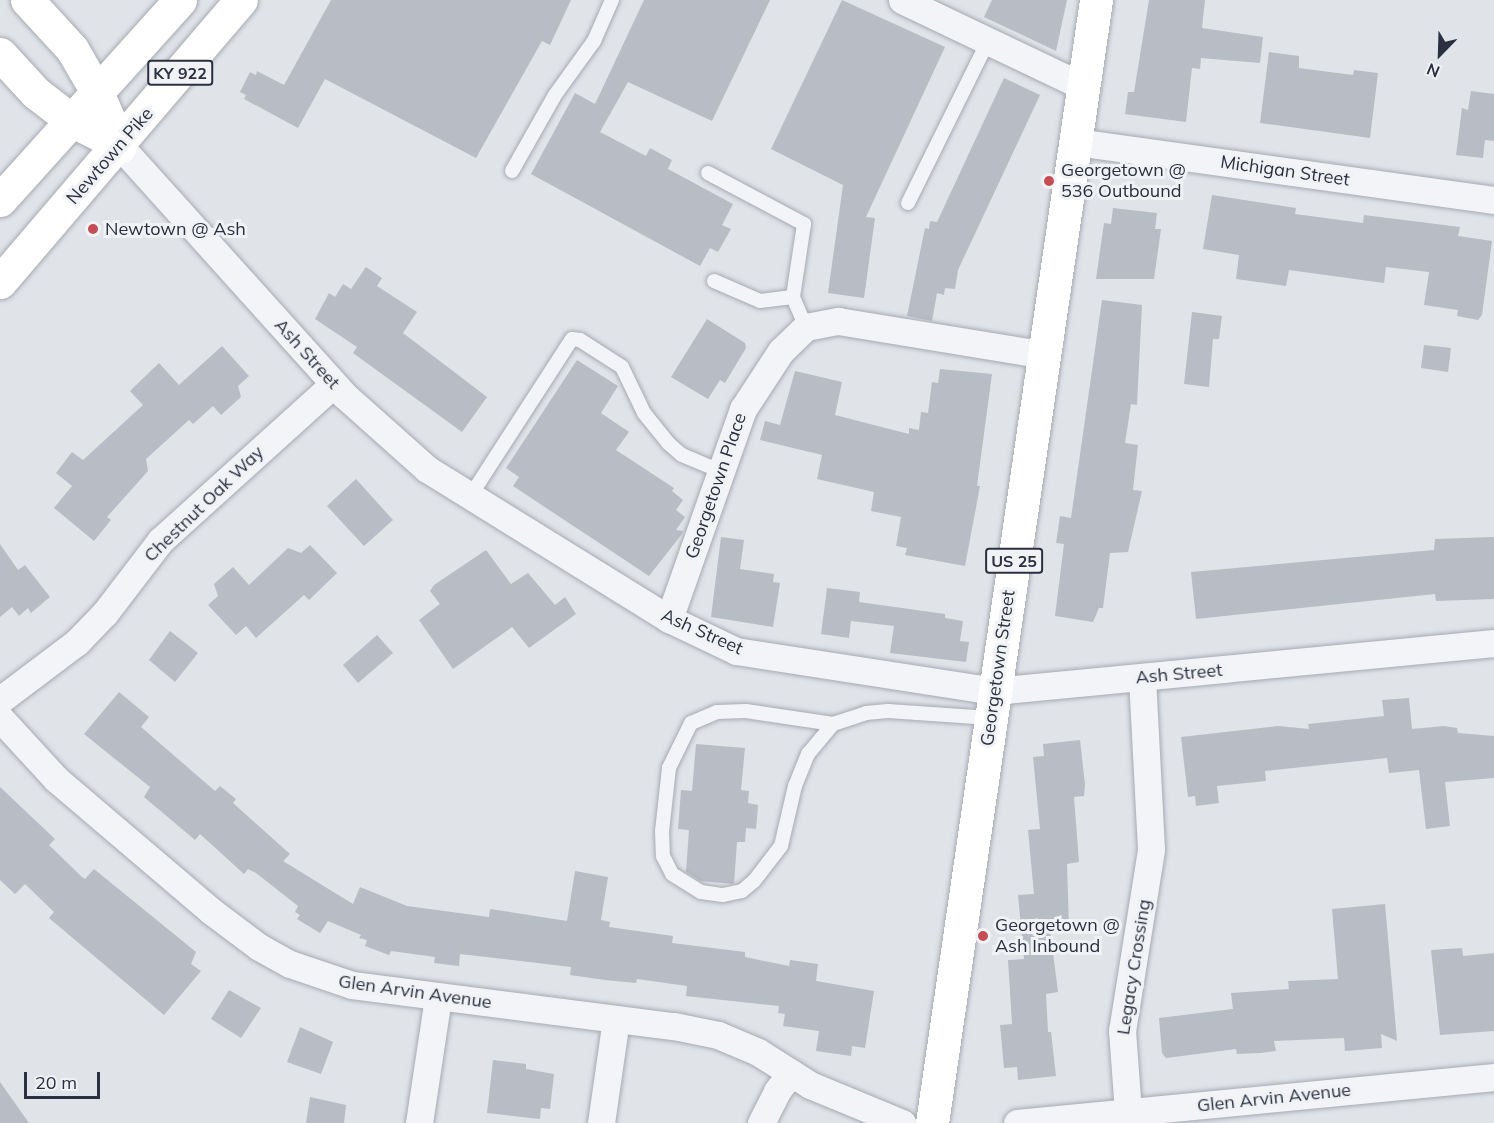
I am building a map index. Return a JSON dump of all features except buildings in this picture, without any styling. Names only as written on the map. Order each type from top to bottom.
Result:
[{"type":"main road","points":[[27,0],[72,49],[97,92],[120,146]]},
{"type":"main road","name":"KY 922","points":[[0,200],[180,0]]},
{"type":"main road","name":"Newtown Pike","points":[[0,282],[120,146],[241,0]]},
{"type":"main road","name":"Georgetown Street","points":[[932,1123],[1096,0]]},
{"type":"main road","points":[[0,54],[36,93],[71,120],[120,146]]},
{"type":"street","points":[[902,0],[1084,87]]},
{"type":"street","name":"Michigan Street","points":[[1076,142],[1494,200]]},
{"type":"street","name":"Ash Street","points":[[120,146],[334,384],[427,469],[469,498],[669,619],[736,651],[992,705],[1142,677],[1494,644]]},
{"type":"street","points":[[806,327],[838,321],[1045,355]]},
{"type":"street","name":"Georgetown Place","points":[[669,619],[720,471],[750,396],[781,351],[806,327]]},
{"type":"street","name":"Chestnut Oak Way","points":[[0,700],[77,642],[105,613],[160,541],[334,384]]},
{"type":"street","name":"Legacy Crossing","points":[[1128,1112],[1122,1031],[1151,849],[1142,677]]},
{"type":"street","name":"Glen Arvin Avenue","points":[[0,718],[56,779],[259,947],[290,964],[343,983],[616,1019],[718,1035],[758,1052],[791,1074],[902,1123]]},
{"type":"street","points":[[419,1123],[438,997]]},
{"type":"street","points":[[601,1123],[616,1019]]},
{"type":"street","points":[[761,1123],[777,1091],[791,1074]]},
{"type":"street","name":"Glen Arvin Avenue","points":[[1017,1123],[1494,1077]]},
{"type":"lane","points":[[512,171],[555,95],[594,40],[612,0]]},
{"type":"lane","points":[[908,203],[988,41]]},
{"type":"lane","points":[[708,173],[804,224],[793,297],[806,327]]},
{"type":"lane","points":[[714,281],[760,301],[793,297]]},
{"type":"lane","points":[[469,498],[572,339],[580,340],[622,367],[644,413],[668,443],[682,455],[720,471]]},
{"type":"lane","points":[[833,724],[808,754],[795,786],[781,846],[754,881],[742,891],[723,894],[701,892],[672,874],[663,856],[662,831],[669,768],[691,723],[717,712],[746,711],[833,724],[866,712],[992,705]]},
{"type":"place","name":"Georgetown @ 536 Outbound","points":[[1049,181]]},
{"type":"place","name":"Newtown @ Ash","points":[[93,229]]},
{"type":"place","name":"Georgetown @ Ash Inbound","points":[[983,936]]}]
